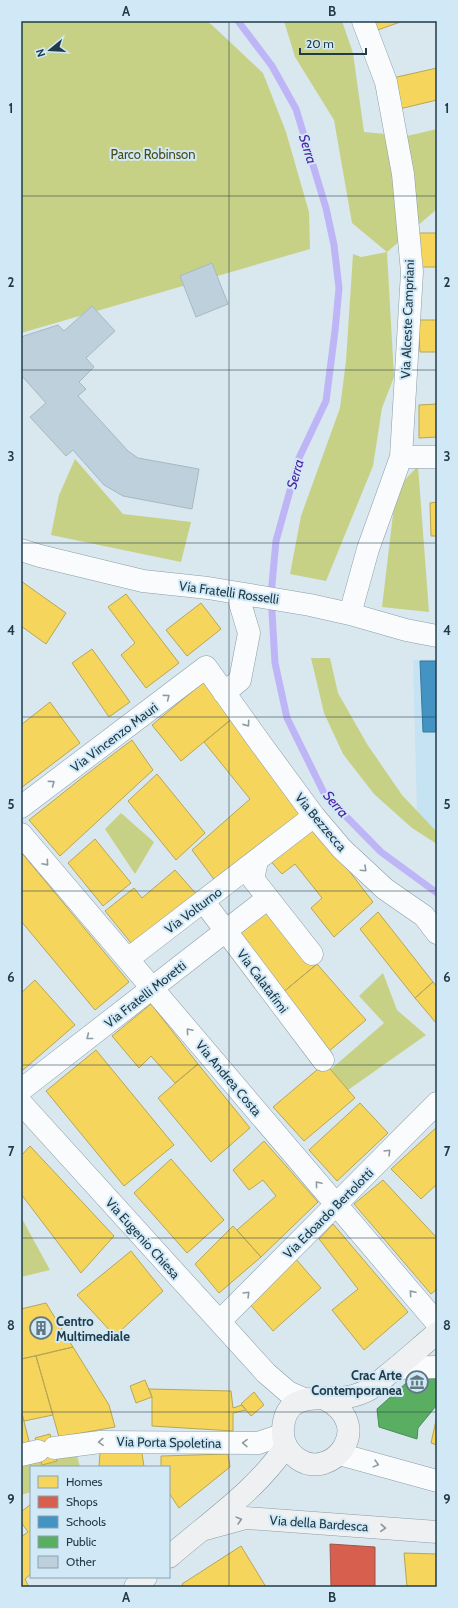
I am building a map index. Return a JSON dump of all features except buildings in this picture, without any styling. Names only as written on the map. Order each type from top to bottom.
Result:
[{"type":"street","name":"Via Alceste Campriani","points":[[350,614],[368,549],[401,457],[412,272],[403,174],[386,82],[363,21]]},
{"type":"street","points":[[401,457],[437,456]]},
{"type":"street","name":"Via Fratelli Rosselli","points":[[21,550],[143,581],[245,594],[310,605],[350,614],[406,630],[437,636]]},
{"type":"street","points":[[224,693],[240,680],[249,632],[245,594]]},
{"type":"street","name":"Via Bezzecca","points":[[206,667],[314,816],[342,849],[385,889],[424,916],[437,934]]},
{"type":"street","name":"Via Vincenzo Mauri","points":[[21,807],[206,667]]},
{"type":"street","name":"Via Volturno","points":[[128,960],[314,816]]},
{"type":"street","name":"Via Andrea Costa","points":[[21,834],[437,1323]]},
{"type":"street","points":[[257,861],[253,879],[312,954]]},
{"type":"street","name":"Via Fratelli Moretti","points":[[21,1090],[268,898]]},
{"type":"street","name":"Via Calatafimi","points":[[204,902],[323,1060]]},
{"type":"street","name":"Via Eugenio Chiesa","points":[[21,1103],[266,1373],[288,1392],[314,1399]]},
{"type":"street","name":"Via Edoardo Bertolotti","points":[[220,1321],[437,1103]]},
{"type":"street","points":[[170,1556],[249,1489],[274,1463],[288,1441],[288,1412],[294,1404],[314,1399],[348,1397],[370,1389],[437,1333]]},
{"type":"street","points":[[396,1368],[437,1367]]},
{"type":"street","name":"Via Eugenio Chiesa","points":[[266,1373],[278,1402],[288,1441]]},
{"type":"street","points":[[288,1441],[310,1464],[321,1464],[330,1460],[339,1454],[344,1448],[348,1432],[356,1412],[370,1389]]},
{"type":"street","points":[[314,1399],[335,1404],[343,1412],[347,1421],[348,1432]]},
{"type":"street","name":"Via Porta Spoletina","points":[[38,1451],[100,1442],[258,1443],[288,1441]]},
{"type":"street","points":[[339,1454],[437,1481]]},
{"type":"street","name":"Via della Bardesca","points":[[202,1530],[246,1518],[437,1532]]},
{"type":"street","points":[[135,1587],[145,1578]]},
{"type":"shaded area","points":[[437,659],[437,832],[417,812],[413,660]]},
{"type":"green space","name":"Parco Robinson","points":[[21,21],[206,21],[212,25],[263,73],[286,132],[309,212],[310,249],[21,333]]},
{"type":"green space","points":[[284,21],[342,21],[353,53],[364,132],[407,136],[437,129],[437,209],[387,252],[352,223],[334,120],[295,57]]},
{"type":"green space","points":[[387,252],[394,377],[382,408],[373,466],[326,581],[290,574],[301,516],[340,408],[346,361],[353,254],[361,257]]},
{"type":"green space","points":[[75,459],[123,514],[191,522],[181,562],[51,535],[59,495]]},
{"type":"green space","points":[[418,466],[429,612],[382,607],[396,489]]},
{"type":"green space","points":[[311,658],[330,658],[338,693],[367,744],[402,795],[437,832],[437,844],[412,828],[374,794],[343,754],[324,713]]},
{"type":"green space","points":[[121,813],[154,842],[135,874],[105,829]]},
{"type":"green space","points":[[383,973],[397,1010],[426,1035],[348,1090],[330,1070],[384,1023],[359,996]]},
{"type":"green space","points":[[21,1217],[50,1270],[21,1277]]},
{"type":"green space","points":[[76,1452],[80,1466],[30,1466],[30,1492],[21,1495],[21,1460]]},
{"type":"waterway","name":"Serra","points":[[238,21],[272,66],[296,109],[326,208],[334,245],[339,288],[326,401],[299,458],[276,541],[271,595],[275,663],[287,718],[325,795],[381,852],[437,893]]},
{"type":"place","name":"Centro Multimediale","points":[[41,1328]]},
{"type":"place","name":"Crac Arte Contemporanea","points":[[417,1382]]}]
